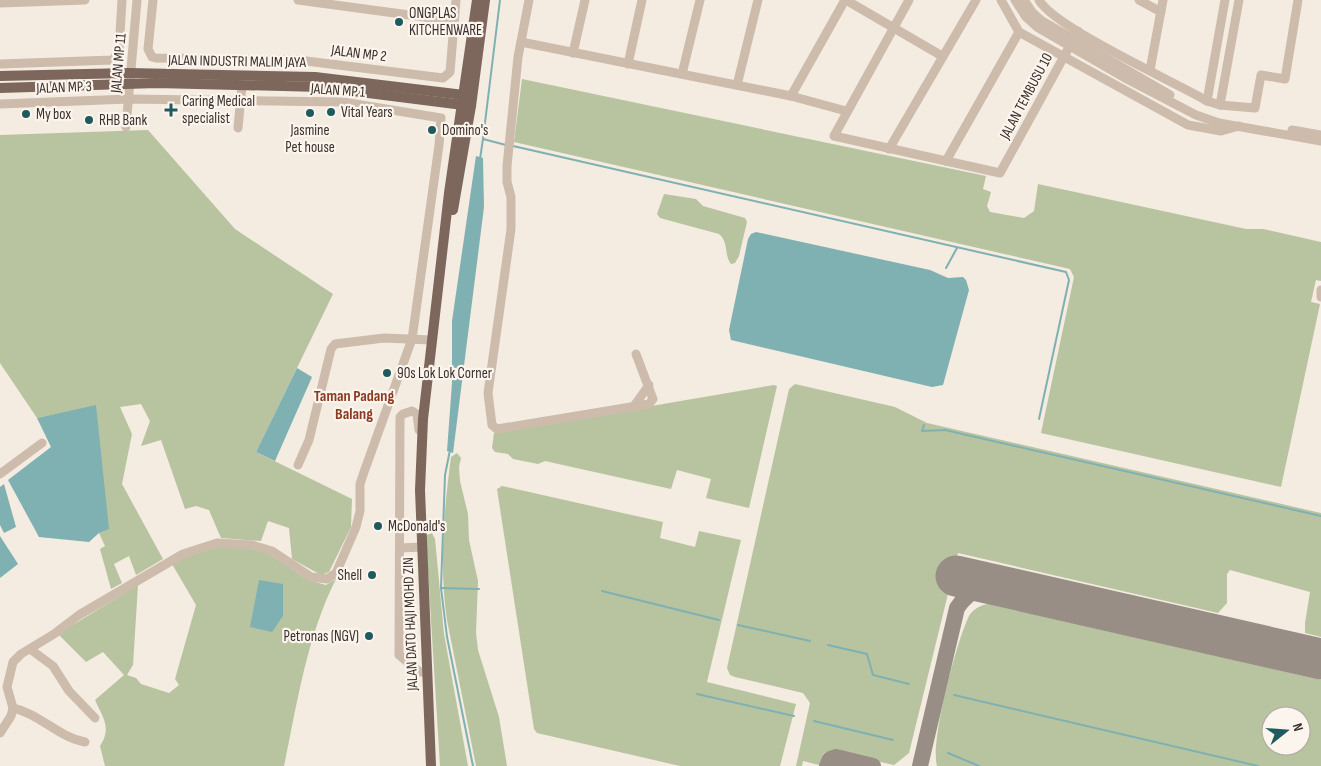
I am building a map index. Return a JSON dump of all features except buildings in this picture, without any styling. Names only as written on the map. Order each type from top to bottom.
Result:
[{"type":"main road","points":[[445,243],[457,194],[467,100],[467,72],[477,0]]},
{"type":"main road","points":[[445,243],[449,194],[458,136],[467,100],[485,0]]},
{"type":"main road","points":[[432,92],[456,88],[467,72]]},
{"type":"main road","name":"JALAN INDUSTRI MALIM JAYA","points":[[0,76],[345,80],[432,92],[467,100]]},
{"type":"main road","name":"JALAN INDUSTRI MALIM JAYA","points":[[0,88],[129,78],[242,85],[321,87],[435,102],[467,100]]},
{"type":"main road","points":[[435,102],[451,112],[458,136]]},
{"type":"main road","name":"JALAN DATO HAJI MOHD ZIN","points":[[431,766],[422,547],[422,461],[430,340],[445,243]]},
{"type":"street","points":[[0,3],[85,0]]},
{"type":"street","points":[[0,64],[113,60],[119,51],[122,0]]},
{"type":"street","name":"JALAN MP 11","points":[[126,127],[137,0]]},
{"type":"street","points":[[134,32],[150,32],[153,0]]},
{"type":"street","points":[[298,0],[454,21],[456,0]]},
{"type":"street","points":[[530,0],[521,42],[509,145],[507,182],[511,197],[511,229],[488,393],[492,425],[497,429],[634,406],[649,385],[636,354]]},
{"type":"street","points":[[573,53],[585,0]]},
{"type":"street","points":[[628,64],[642,0]]},
{"type":"street","points":[[682,74],[700,0]]},
{"type":"street","points":[[737,85],[758,0]]},
{"type":"street","points":[[791,96],[845,0],[942,56]]},
{"type":"street","points":[[909,0],[892,27],[834,136],[946,161],[1019,32]]},
{"type":"street","points":[[889,149],[976,0]]},
{"type":"street","points":[[1001,0],[1019,32],[1188,124],[1221,132],[1240,126]]},
{"type":"street","points":[[1015,0],[1032,23],[1150,70],[1207,101],[1220,105],[1255,108],[1262,74],[1285,79],[1298,0]]},
{"type":"street","points":[[1024,0],[1037,17],[1196,115],[1219,123],[1321,141]]},
{"type":"street","points":[[1039,0],[1043,8],[1074,39]]},
{"type":"street","points":[[1139,0],[1161,12]]},
{"type":"street","points":[[1150,70],[1163,0]]},
{"type":"street","points":[[1207,101],[1225,0]]},
{"type":"street","points":[[1220,105],[1239,0]]},
{"type":"street","name":"JALAN MP 2","points":[[150,32],[148,49],[152,57],[156,58],[298,60],[347,64],[443,78],[450,72],[454,21]]},
{"type":"street","name":"JALAN TEMBUSU 10","points":[[946,161],[1000,174],[1074,39]]},
{"type":"street","points":[[521,42],[791,96],[846,111]]},
{"type":"street","points":[[345,80],[347,64]]},
{"type":"street","points":[[238,128],[242,85]]},
{"type":"street","name":"JALAN MP 1","points":[[129,99],[344,102],[441,118],[439,145],[412,339]]},
{"type":"street","name":"JALAN MP 3","points":[[0,104],[129,99]]},
{"type":"street","points":[[1162,110],[1170,99]]},
{"type":"street","points":[[1170,99],[1213,116],[1321,135]]},
{"type":"street","points":[[1321,290],[1321,298]]},
{"type":"street","points":[[298,465],[309,440],[332,349],[335,344],[384,338],[430,340]]},
{"type":"street","points":[[0,733],[11,716],[13,708],[7,687],[13,662],[79,614],[183,554],[217,543],[263,547],[311,577],[321,579],[332,577],[336,573],[356,527],[360,511],[360,484],[375,436],[412,339]]},
{"type":"street","points":[[422,461],[418,448],[419,420],[417,414],[407,412],[400,417],[399,655],[420,672],[427,672]]},
{"type":"street","points":[[1,472],[42,443]]},
{"type":"street","points":[[400,548],[422,547]]},
{"type":"street","points":[[30,649],[54,666],[69,691],[95,718]]},
{"type":"street","points":[[13,708],[29,712],[65,736],[85,742]]},
{"type":"green space","points":[[522,79],[986,176],[983,189],[991,192],[987,206],[990,212],[1024,218],[1034,211],[1038,184],[1246,229],[1263,229],[1321,242],[1321,281],[1316,280],[1311,302],[1320,304],[1281,487],[1041,433],[1074,277],[1070,269],[514,142]]},
{"type":"green space","points":[[148,130],[235,229],[333,294],[256,452],[352,499],[351,527],[329,572],[321,575],[292,559],[289,528],[268,521],[261,541],[221,538],[209,510],[196,506],[185,509],[161,440],[141,446],[150,421],[141,404],[120,407],[132,434],[122,484],[163,559],[136,575],[129,556],[114,564],[122,583],[111,589],[100,549],[105,546],[99,533],[96,406],[37,418],[0,363],[0,135]]},
{"type":"green space","points":[[664,194],[696,199],[703,206],[745,218],[747,222],[739,256],[735,263],[731,264],[729,261],[724,241],[719,234],[660,218],[657,214]]},
{"type":"green space","points":[[795,384],[895,407],[927,423],[1321,513],[1321,637],[1305,633],[1310,592],[1230,570],[1227,574],[1227,603],[1218,613],[958,553],[909,753],[894,765],[831,751],[824,753],[819,765],[803,761],[802,766],[796,766],[810,703],[803,693],[735,677],[730,675],[727,668],[789,389]]},
{"type":"green space","points":[[777,386],[749,508],[706,498],[711,479],[677,470],[671,489],[545,461],[538,464],[513,459],[508,454],[495,452],[492,448],[494,433]]},
{"type":"green space","points":[[457,453],[461,458],[459,467],[460,481],[468,514],[469,540],[478,581],[476,633],[478,650],[499,717],[507,766],[476,766],[447,620],[443,580],[446,497],[451,457]]},
{"type":"green space","points":[[502,486],[663,522],[660,538],[695,547],[699,531],[741,540],[707,682],[796,704],[780,766],[680,766],[537,733],[534,729],[497,489]]},
{"type":"green space","points":[[432,533],[435,539],[444,634],[468,766],[440,766],[426,539],[427,535]]},
{"type":"green space","points":[[217,546],[263,550],[308,580],[326,585],[336,579],[317,624],[310,647],[284,766],[105,766],[100,746],[104,740],[106,728],[95,700],[124,675],[103,652],[86,662],[58,634],[138,585],[133,665],[127,675],[136,678],[141,684],[169,693],[179,685],[175,679],[196,605],[172,564],[206,548]]},
{"type":"green space","points":[[988,604],[1321,680],[1321,766],[937,766],[937,735],[952,667],[969,616],[980,606]]},
{"type":"water","points":[[476,156],[483,158],[484,207],[453,453],[447,451],[452,383],[452,321]]},
{"type":"water","points":[[756,232],[930,270],[948,278],[963,277],[969,290],[943,385],[932,387],[731,340],[729,330],[748,239],[751,234]]},
{"type":"water","points":[[297,368],[312,377],[275,461],[256,452]]},
{"type":"water","points":[[96,405],[109,529],[99,533],[89,542],[39,537],[8,480],[51,447],[37,418]]},
{"type":"water","points":[[4,484],[16,527],[4,533],[0,525],[0,487]]},
{"type":"water","points":[[0,536],[18,564],[0,578]]},
{"type":"water","points":[[259,580],[283,584],[283,616],[272,632],[250,627]]},
{"type":"waterway","points":[[500,0],[483,139],[506,145]]},
{"type":"waterway","points":[[480,159],[483,139]]},
{"type":"waterway","points":[[513,146],[1066,272],[1069,280],[1039,419]]},
{"type":"waterway","points":[[946,268],[957,248]]},
{"type":"waterway","points":[[924,425],[922,431],[945,430],[1321,516]]},
{"type":"waterway","points":[[450,450],[445,475],[441,588],[447,637],[473,766]]},
{"type":"waterway","points":[[441,588],[479,589]]},
{"type":"waterway","points":[[602,591],[719,620]]},
{"type":"waterway","points":[[738,625],[810,641]]},
{"type":"waterway","points":[[828,645],[867,654],[873,675],[909,684]]},
{"type":"waterway","points":[[697,694],[794,716]]},
{"type":"waterway","points":[[954,695],[1258,766]]},
{"type":"waterway","points":[[814,721],[893,740]]},
{"type":"waterway","points":[[948,753],[979,766]]},
{"type":"taxiway","points":[[920,766],[957,608],[963,600],[975,591],[988,588],[1013,589]]},
{"type":"taxiway","points":[[827,766],[830,759],[836,757],[873,766]]},
{"type":"runway","points":[[956,576],[1321,659]]},
{"type":"place","name":"ONGPLAS KITCHENWARE","points":[[399,22]]},
{"type":"place","name":"Caring Medical specialist","points":[[171,110]]},
{"type":"place","name":"Vital Years","points":[[331,112]]},
{"type":"place","name":"Jasmine Pet house","points":[[310,113]]},
{"type":"place","name":"My box","points":[[26,114]]},
{"type":"place","name":"RHB Bank","points":[[89,120]]},
{"type":"place","name":"Domino's","points":[[432,130]]},
{"type":"place","name":"90s Lok Lok Corner","points":[[387,373]]},
{"type":"place","name":"McDonald's","points":[[378,526]]},
{"type":"place","name":"Shell","points":[[372,575]]},
{"type":"place","name":"Petronas (NGV)","points":[[369,636]]},
{"type":"district","name":"Taman Padang Balang","points":[[354,404]]}]
